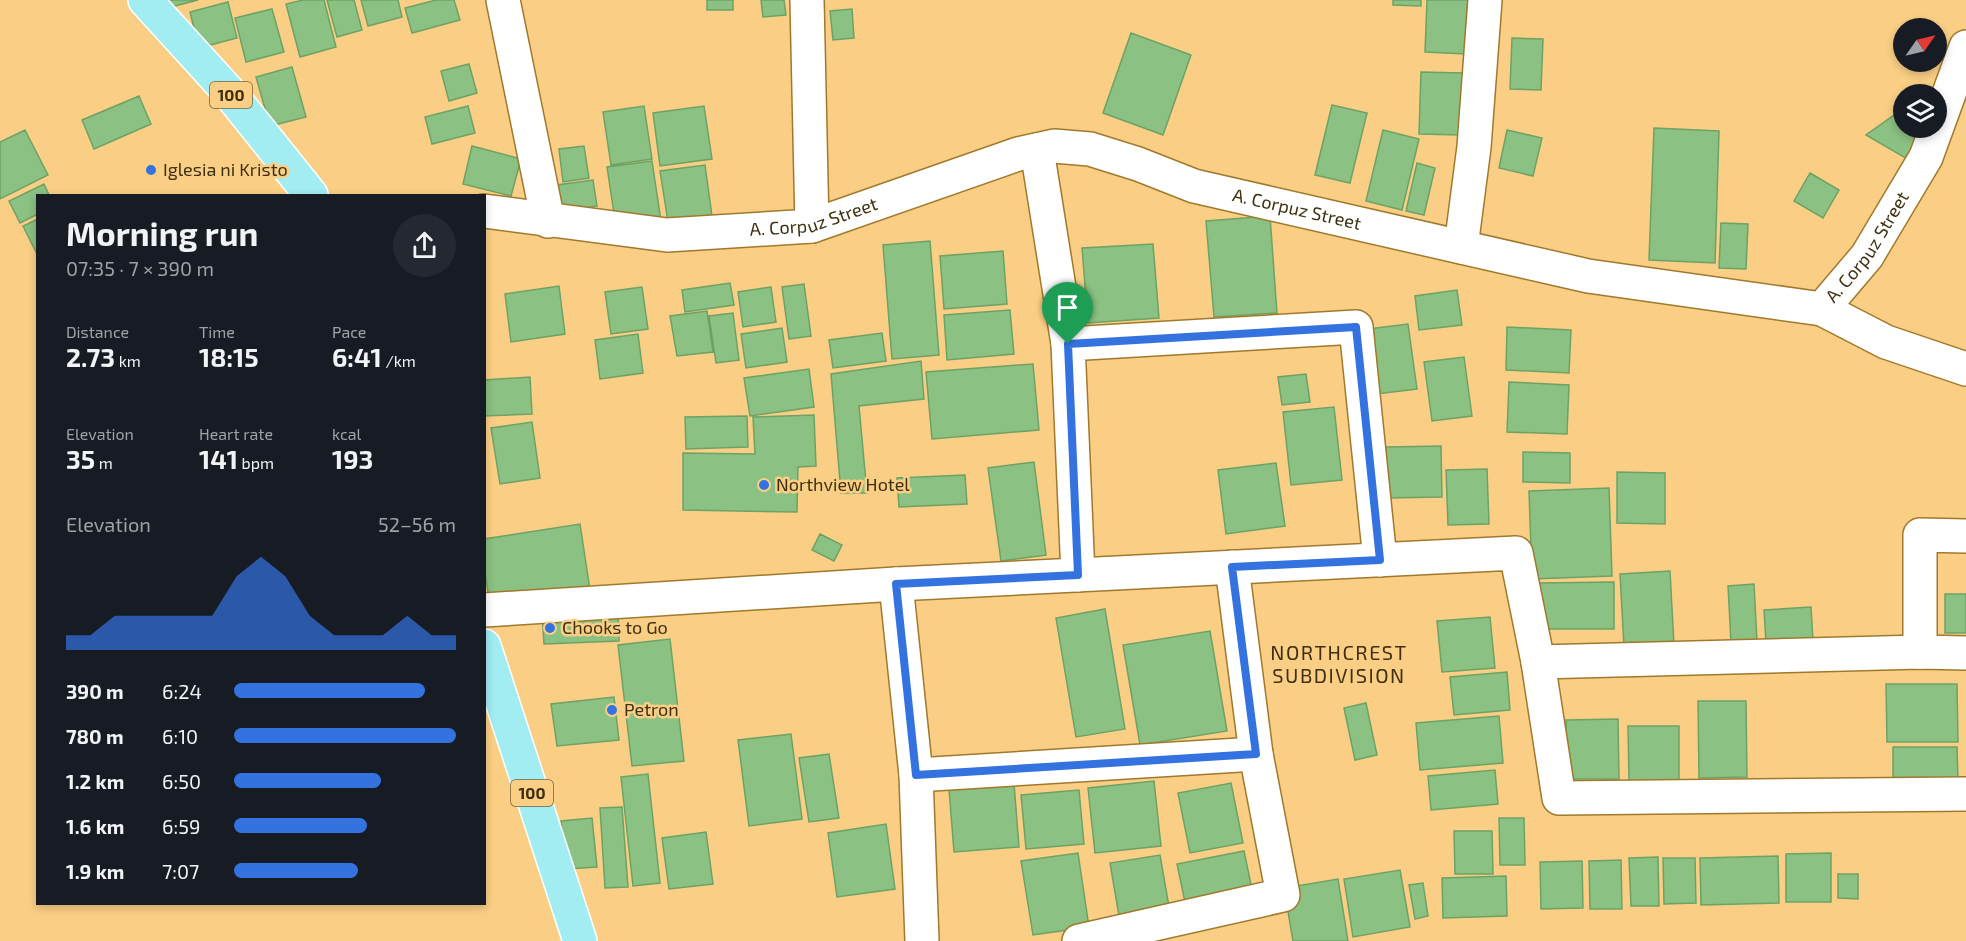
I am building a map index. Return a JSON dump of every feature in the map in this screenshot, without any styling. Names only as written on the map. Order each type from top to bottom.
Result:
[{"type":"main road","name":"100","points":[[145,0],[227,90],[310,194]]},
{"type":"main road","name":"100","points":[[486,652],[580,941]]},
{"type":"street","points":[[503,0],[548,221]]},
{"type":"street","points":[[807,0],[812,226]]},
{"type":"street","points":[[1461,247],[1474,147],[1485,0]]},
{"type":"street","name":"A. Corpuz Street","points":[[486,211],[667,235],[812,226],[1018,154],[1054,146],[1090,149],[1138,164],[1194,186],[1588,276],[1822,309],[1867,256],[1926,157],[1966,47]]},
{"type":"street","points":[[1037,150],[1068,344],[1078,575]]},
{"type":"street","points":[[1822,309],[1886,342],[1966,369]]},
{"type":"street","points":[[1068,344],[1356,327],[1380,560]]},
{"type":"street","points":[[1920,652],[1920,536],[1966,536]]},
{"type":"street","points":[[486,610],[896,584],[1516,553],[1538,662],[1559,798],[1966,794]]},
{"type":"street","points":[[1079,941],[1284,895],[1256,754],[1232,567]]},
{"type":"street","points":[[896,584],[916,775],[921,941]]},
{"type":"street","points":[[1538,662],[1920,652],[1966,653]]},
{"type":"street","points":[[916,775],[1256,754]]},
{"type":"building","points":[[165,0],[198,0],[167,8]]},
{"type":"building","points":[[303,0],[324,0],[336,47],[300,57],[286,4]]},
{"type":"building","points":[[327,0],[354,0],[362,30],[337,37]]},
{"type":"building","points":[[361,0],[398,0],[402,17],[368,26]]},
{"type":"building","points":[[436,0],[454,0],[460,20],[412,33],[405,8]]},
{"type":"building","points":[[707,0],[733,0],[733,10],[707,10]]},
{"type":"building","points":[[761,0],[784,0],[786,15],[763,17]]},
{"type":"building","points":[[1393,0],[1421,0],[1421,6],[1393,5]]},
{"type":"building","points":[[1427,0],[1468,0],[1466,54],[1425,52]]},
{"type":"building","points":[[228,2],[237,38],[199,48],[190,12]]},
{"type":"building","points":[[272,9],[284,52],[246,62],[235,18]]},
{"type":"building","points":[[852,9],[854,38],[833,40],[830,11]]},
{"type":"building","points":[[1131,33],[1191,55],[1163,135],[1103,113]]},
{"type":"building","points":[[1512,38],[1543,39],[1541,90],[1510,89]]},
{"type":"building","points":[[469,64],[477,93],[449,101],[441,71]]},
{"type":"building","points":[[292,67],[306,117],[270,126],[256,77]]},
{"type":"building","points":[[1421,72],[1463,73],[1461,135],[1419,134]]},
{"type":"building","points":[[139,96],[151,124],[94,149],[82,120]]},
{"type":"building","points":[[1332,105],[1367,113],[1350,183],[1315,175]]},
{"type":"building","points":[[468,106],[475,133],[432,144],[425,117]]},
{"type":"building","points":[[644,106],[652,159],[611,165],[603,112]]},
{"type":"building","points":[[704,106],[712,159],[660,166],[653,113]]},
{"type":"building","points":[[1893,116],[1893,138],[1923,138],[1914,163],[1866,135]]},
{"type":"building","points":[[1654,128],[1719,131],[1715,263],[1649,260]]},
{"type":"building","points":[[25,130],[48,175],[0,199],[0,142]]},
{"type":"building","points":[[1383,130],[1419,139],[1402,210],[1366,201]]},
{"type":"building","points":[[1507,130],[1542,138],[1533,176],[1499,168]]},
{"type":"building","points":[[472,146],[521,159],[511,196],[463,184]]},
{"type":"building","points":[[584,146],[589,178],[563,182],[559,149]]},
{"type":"building","points":[[652,161],[661,221],[616,227],[607,167]]},
{"type":"building","points":[[1417,163],[1435,168],[1424,215],[1406,211]]},
{"type":"building","points":[[705,165],[712,216],[668,222],[660,171]]},
{"type":"building","points":[[1810,173],[1839,190],[1823,218],[1794,201]]},
{"type":"building","points":[[593,180],[597,206],[561,211],[557,185]]},
{"type":"building","points":[[44,184],[49,194],[36,194],[36,215],[20,223],[9,201]]},
{"type":"building","points":[[1270,216],[1277,313],[1214,317],[1206,221]]},
{"type":"building","points":[[36,220],[36,252],[23,226]]},
{"type":"building","points":[[1721,223],[1748,224],[1746,269],[1719,268]]},
{"type":"building","points":[[930,241],[939,355],[892,359],[883,245]]},
{"type":"building","points":[[1153,244],[1159,318],[1088,323],[1082,248]]},
{"type":"building","points":[[1003,251],[1007,304],[944,309],[940,256]]},
{"type":"building","points":[[730,283],[734,305],[685,312],[682,290]]},
{"type":"building","points":[[804,284],[811,336],[789,339],[782,287]]},
{"type":"building","points":[[559,286],[565,334],[511,342],[505,294]]},
{"type":"building","points":[[642,287],[648,329],[611,334],[605,292]]},
{"type":"building","points":[[771,287],[776,322],[743,327],[738,292]]},
{"type":"building","points":[[1457,290],[1462,325],[1419,330],[1415,296]]},
{"type":"building","points":[[1010,310],[1014,354],[947,360],[944,315]]},
{"type":"building","points":[[707,311],[713,352],[677,356],[670,316]]},
{"type":"building","points":[[733,313],[739,360],[716,363],[709,316]]},
{"type":"building","points":[[1408,324],[1417,389],[1368,395],[1360,330]]},
{"type":"building","points":[[1507,327],[1571,330],[1569,373],[1506,370]]},
{"type":"building","points":[[782,328],[787,362],[746,368],[741,334]]},
{"type":"building","points":[[882,333],[886,361],[833,368],[829,340]]},
{"type":"building","points":[[638,334],[643,373],[600,379],[595,340]]},
{"type":"building","points":[[1464,357],[1472,416],[1432,421],[1424,362]]},
{"type":"building","points":[[921,361],[924,399],[859,406],[867,493],[841,493],[831,374]]},
{"type":"building","points":[[1033,364],[1039,430],[932,439],[926,372]]},
{"type":"building","points":[[809,369],[814,407],[750,416],[744,378]]},
{"type":"building","points":[[1306,374],[1310,402],[1282,405],[1278,377]]},
{"type":"building","points":[[530,377],[532,414],[486,416],[486,380]]},
{"type":"building","points":[[1509,382],[1569,385],[1567,434],[1507,432]]},
{"type":"building","points":[[1334,407],[1342,480],[1291,485],[1283,412]]},
{"type":"building","points":[[814,415],[816,466],[798,467],[797,512],[683,510],[683,453],[755,454],[753,417]]},
{"type":"building","points":[[747,416],[748,447],[686,449],[685,417]]},
{"type":"building","points":[[532,422],[540,478],[500,484],[491,428]]},
{"type":"building","points":[[1441,446],[1442,497],[1387,498],[1386,447]]},
{"type":"building","points":[[1523,452],[1570,453],[1570,483],[1523,482]]},
{"type":"building","points":[[1034,462],[1046,555],[1001,561],[988,468]]},
{"type":"building","points":[[1276,463],[1285,526],[1226,534],[1218,470]]},
{"type":"building","points":[[1487,469],[1489,524],[1448,525],[1446,470]]},
{"type":"building","points":[[1617,472],[1665,473],[1665,524],[1617,523]]},
{"type":"building","points":[[965,475],[967,504],[899,507],[897,478]]},
{"type":"building","points":[[1609,488],[1612,576],[1532,579],[1529,491]]},
{"type":"building","points":[[580,524],[590,590],[490,605],[486,579],[486,539]]},
{"type":"building","points":[[820,534],[842,545],[834,561],[812,550]]},
{"type":"building","points":[[1670,571],[1674,645],[1624,647],[1620,574]]},
{"type":"building","points":[[1614,582],[1614,629],[1538,629],[1537,583]]},
{"type":"building","points":[[1754,584],[1757,641],[1731,643],[1728,586]]},
{"type":"building","points":[[1945,594],[1966,594],[1966,633],[1945,633]]},
{"type":"building","points":[[1811,607],[1813,641],[1766,643],[1764,610]]},
{"type":"building","points":[[618,609],[619,641],[544,644],[542,612]]},
{"type":"building","points":[[1105,609],[1125,729],[1076,737],[1056,618]]},
{"type":"building","points":[[1490,617],[1495,668],[1442,672],[1437,621]]},
{"type":"building","points":[[1210,631],[1227,731],[1140,745],[1123,645]]},
{"type":"building","points":[[670,639],[684,761],[632,766],[618,645]]},
{"type":"building","points":[[1507,672],[1510,710],[1454,715],[1450,677]]},
{"type":"building","points":[[1886,684],[1957,684],[1958,742],[1887,742]]},
{"type":"building","points":[[614,697],[619,740],[557,746],[551,704]]},
{"type":"building","points":[[1698,701],[1746,701],[1747,777],[1699,778]]},
{"type":"building","points":[[1366,703],[1377,755],[1355,760],[1344,708]]},
{"type":"building","points":[[1499,716],[1503,763],[1420,770],[1416,723]]},
{"type":"building","points":[[1618,719],[1619,779],[1566,779],[1566,720]]},
{"type":"building","points":[[1628,726],[1679,726],[1679,780],[1629,781]]},
{"type":"building","points":[[791,734],[802,819],[749,826],[738,740]]},
{"type":"building","points":[[1893,747],[1957,747],[1958,779],[1893,779]]},
{"type":"building","points":[[829,754],[839,818],[809,822],[799,758]]},
{"type":"building","points":[[1495,770],[1498,804],[1431,810],[1428,776]]},
{"type":"building","points":[[648,774],[660,883],[633,886],[621,777]]},
{"type":"building","points":[[1154,781],[1161,846],[1095,853],[1088,788]]},
{"type":"building","points":[[1014,783],[1019,847],[954,852],[949,789]]},
{"type":"building","points":[[1231,783],[1243,843],[1190,853],[1178,793]]},
{"type":"building","points":[[1079,790],[1084,844],[1026,849],[1021,795]]},
{"type":"building","points":[[622,807],[628,887],[605,888],[600,808]]},
{"type":"building","points":[[592,818],[597,867],[566,869],[561,821]]},
{"type":"building","points":[[1499,818],[1524,818],[1525,865],[1500,865]]},
{"type":"building","points":[[886,824],[895,889],[837,897],[828,833]]},
{"type":"building","points":[[1454,831],[1492,831],[1493,874],[1455,874]]},
{"type":"building","points":[[706,832],[713,884],[669,889],[662,838]]},
{"type":"building","points":[[1244,851],[1253,894],[1186,907],[1177,864]]},
{"type":"building","points":[[1078,853],[1089,927],[1033,935],[1021,861]]},
{"type":"building","points":[[1831,853],[1831,902],[1786,902],[1786,854]]},
{"type":"building","points":[[1160,855],[1169,907],[1119,916],[1110,863]]},
{"type":"building","points":[[1778,856],[1779,903],[1701,905],[1700,858]]},
{"type":"building","points":[[1658,857],[1659,906],[1631,906],[1629,858]]},
{"type":"building","points":[[1663,858],[1695,858],[1696,903],[1664,904]]},
{"type":"building","points":[[1621,860],[1622,909],[1590,909],[1589,861]]},
{"type":"building","points":[[1582,861],[1583,908],[1541,909],[1540,862]]},
{"type":"building","points":[[1400,870],[1410,927],[1353,937],[1344,879]]},
{"type":"building","points":[[1838,874],[1858,874],[1858,899],[1838,898]]},
{"type":"building","points":[[1506,876],[1507,916],[1443,918],[1442,878]]},
{"type":"building","points":[[1338,879],[1348,941],[1293,941],[1284,888]]},
{"type":"building","points":[[1423,883],[1428,916],[1415,919],[1409,885]]},
{"type":"place","name":"Iglesia ni Kristo","points":[[151,170]]},
{"type":"place","name":"Northview Hotel","points":[[764,485]]},
{"type":"place","name":"Chooks to Go","points":[[550,628]]},
{"type":"place","name":"Petron","points":[[612,710]]},
{"type":"district","name":"NORTHCREST SUBDIVISION","points":[[1339,664]]},
{"type":"route","points":[[1356,327],[1380,560],[1232,567],[1256,754],[916,775],[896,584],[1078,575],[1068,344],[1356,327]]}]
